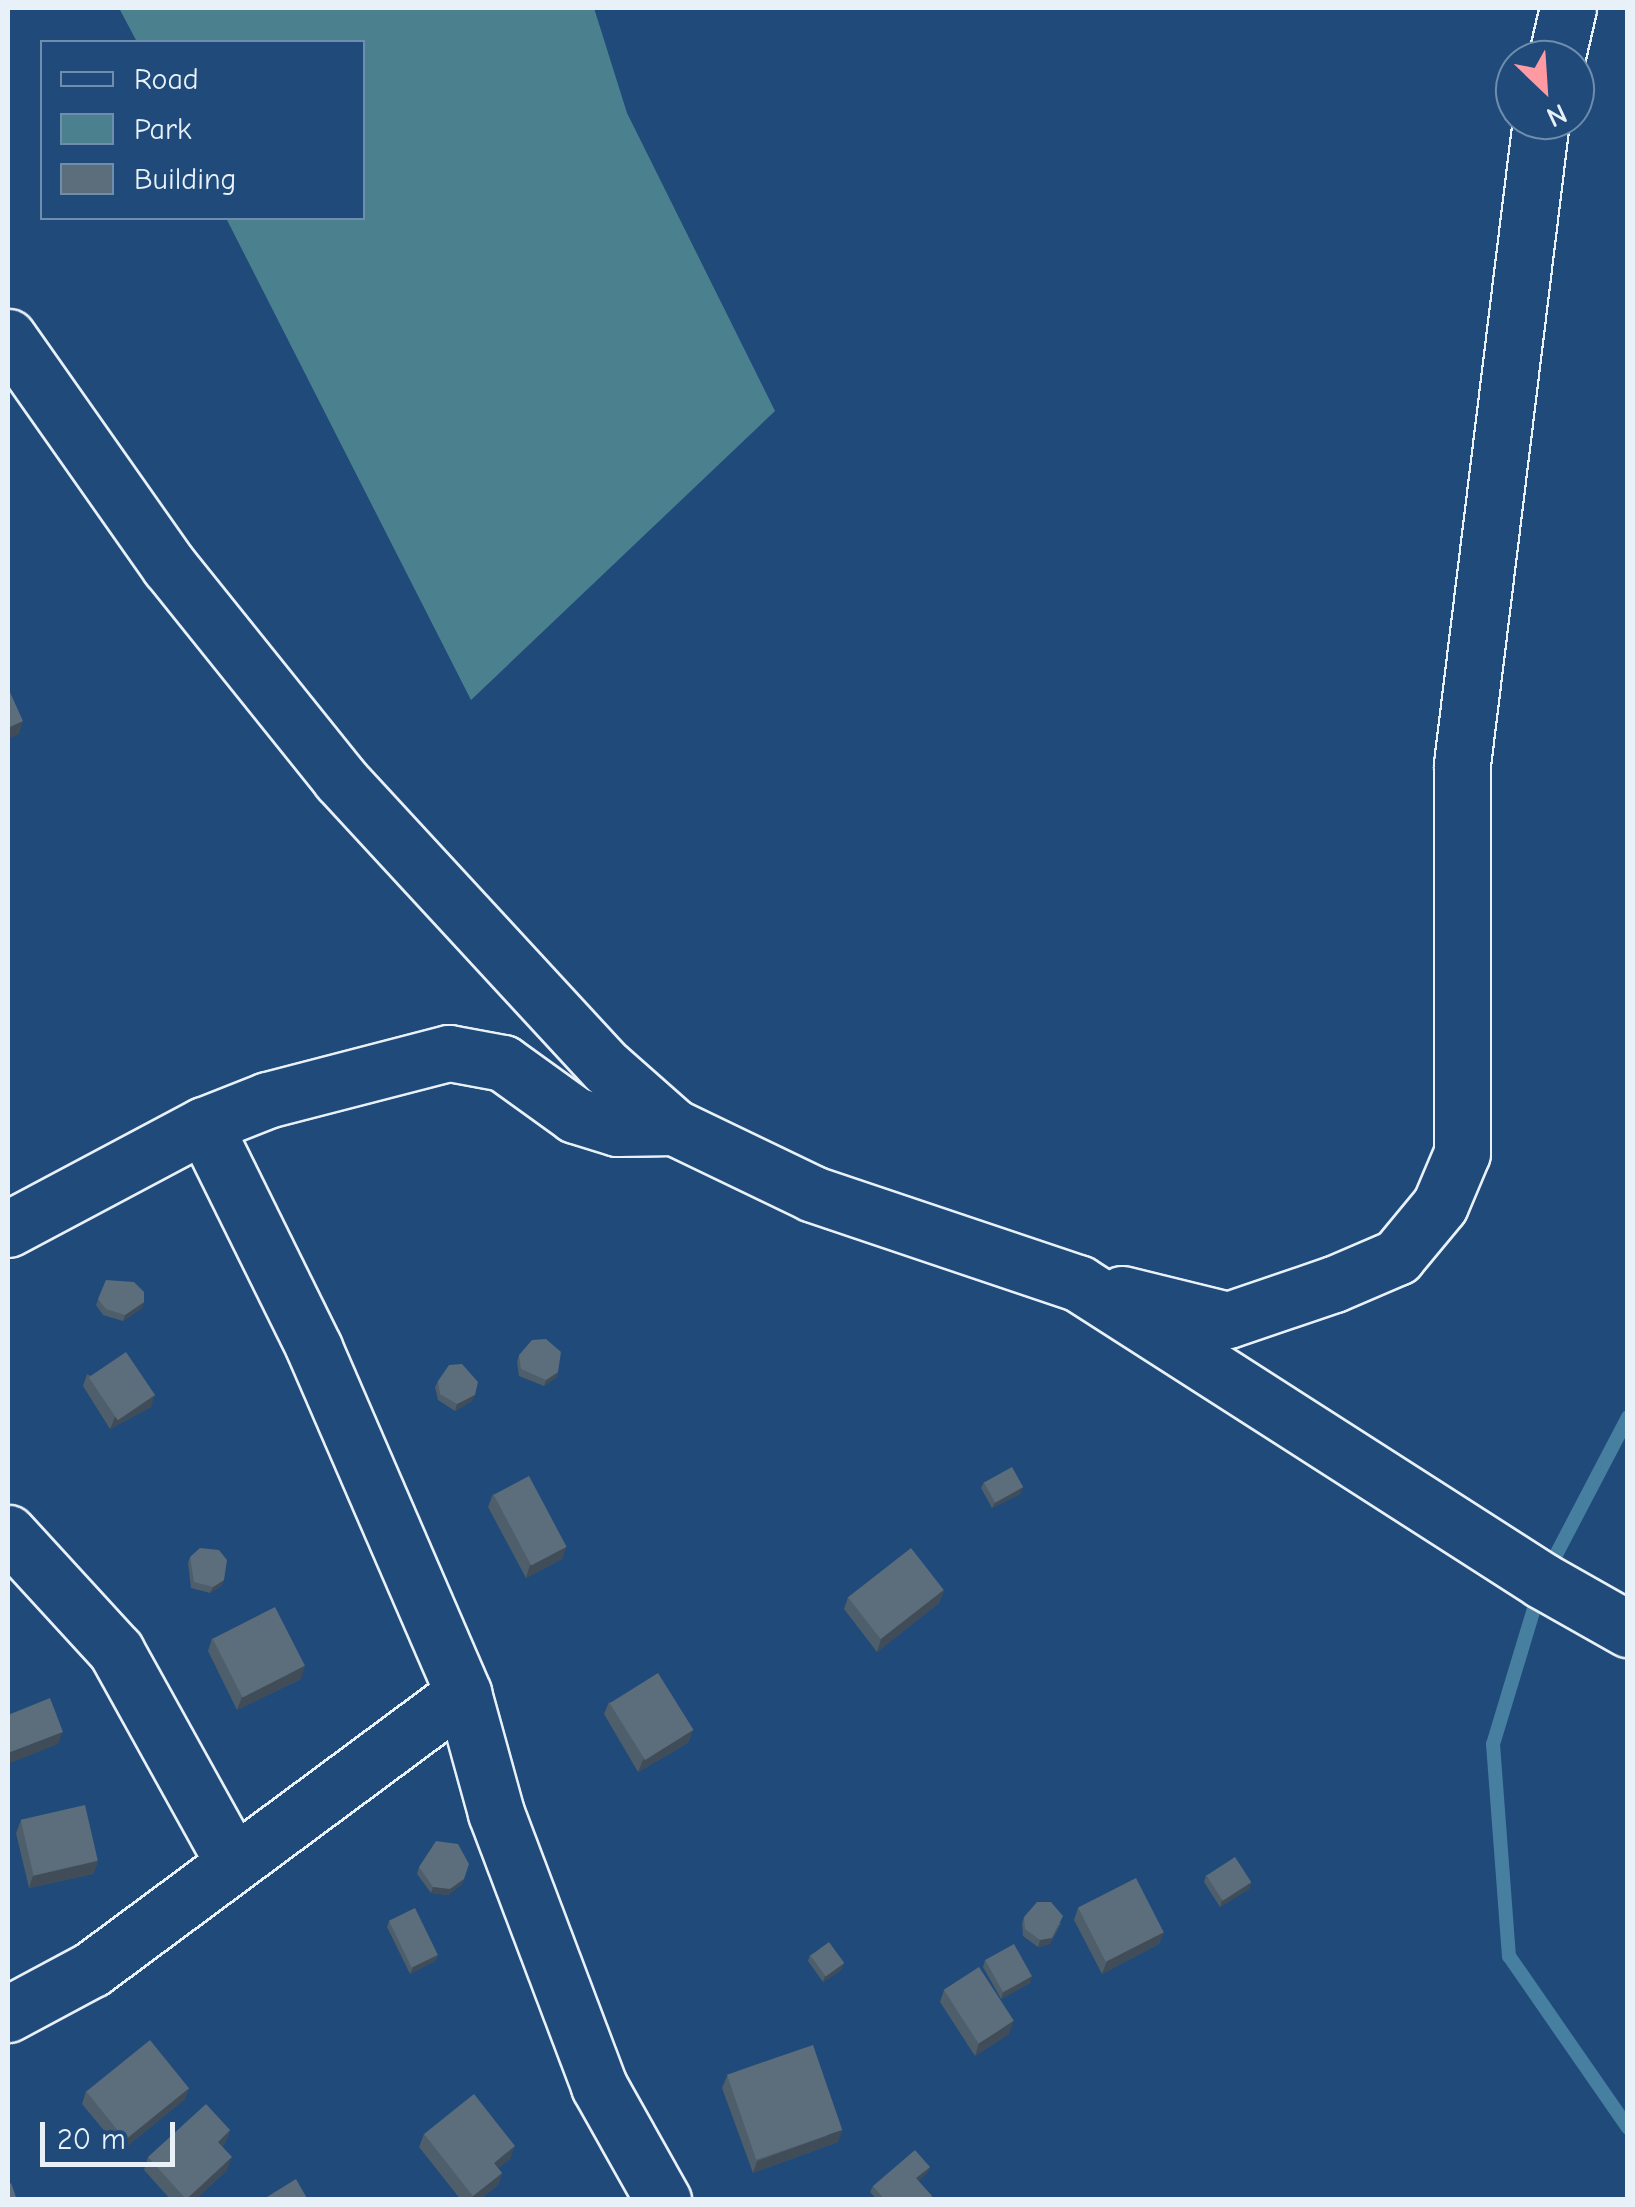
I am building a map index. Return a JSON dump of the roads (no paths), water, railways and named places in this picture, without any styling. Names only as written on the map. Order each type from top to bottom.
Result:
[{"type":"street","points":[[1561,40],[1568,8]]},
{"type":"street","points":[[8,337],[170,566],[340,779],[607,1068],[674,1127],[813,1194],[1078,1283],[1228,1320],[1398,1258],[1440,1205],[1462,1154],[1462,764],[1539,140]]},
{"type":"street","points":[[8,1229],[204,1125],[330,1079],[450,1053],[503,1064],[575,1115],[618,1128],[674,1127]]},
{"type":"street","points":[[204,1125],[314,1348],[463,1693],[496,1812],[599,2086],[663,2200]]},
{"type":"street","points":[[1078,1283],[1542,1582],[1628,1629]]},
{"type":"street","points":[[8,1533],[116,1651],[233,1862]]},
{"type":"street","points":[[8,2014],[92,1970],[463,1693]]},
{"type":"waterway","points":[[1547,1572],[1628,1417]]},
{"type":"waterway","points":[[1539,1592],[1493,1744],[1509,1956],[1628,2128]]}]
